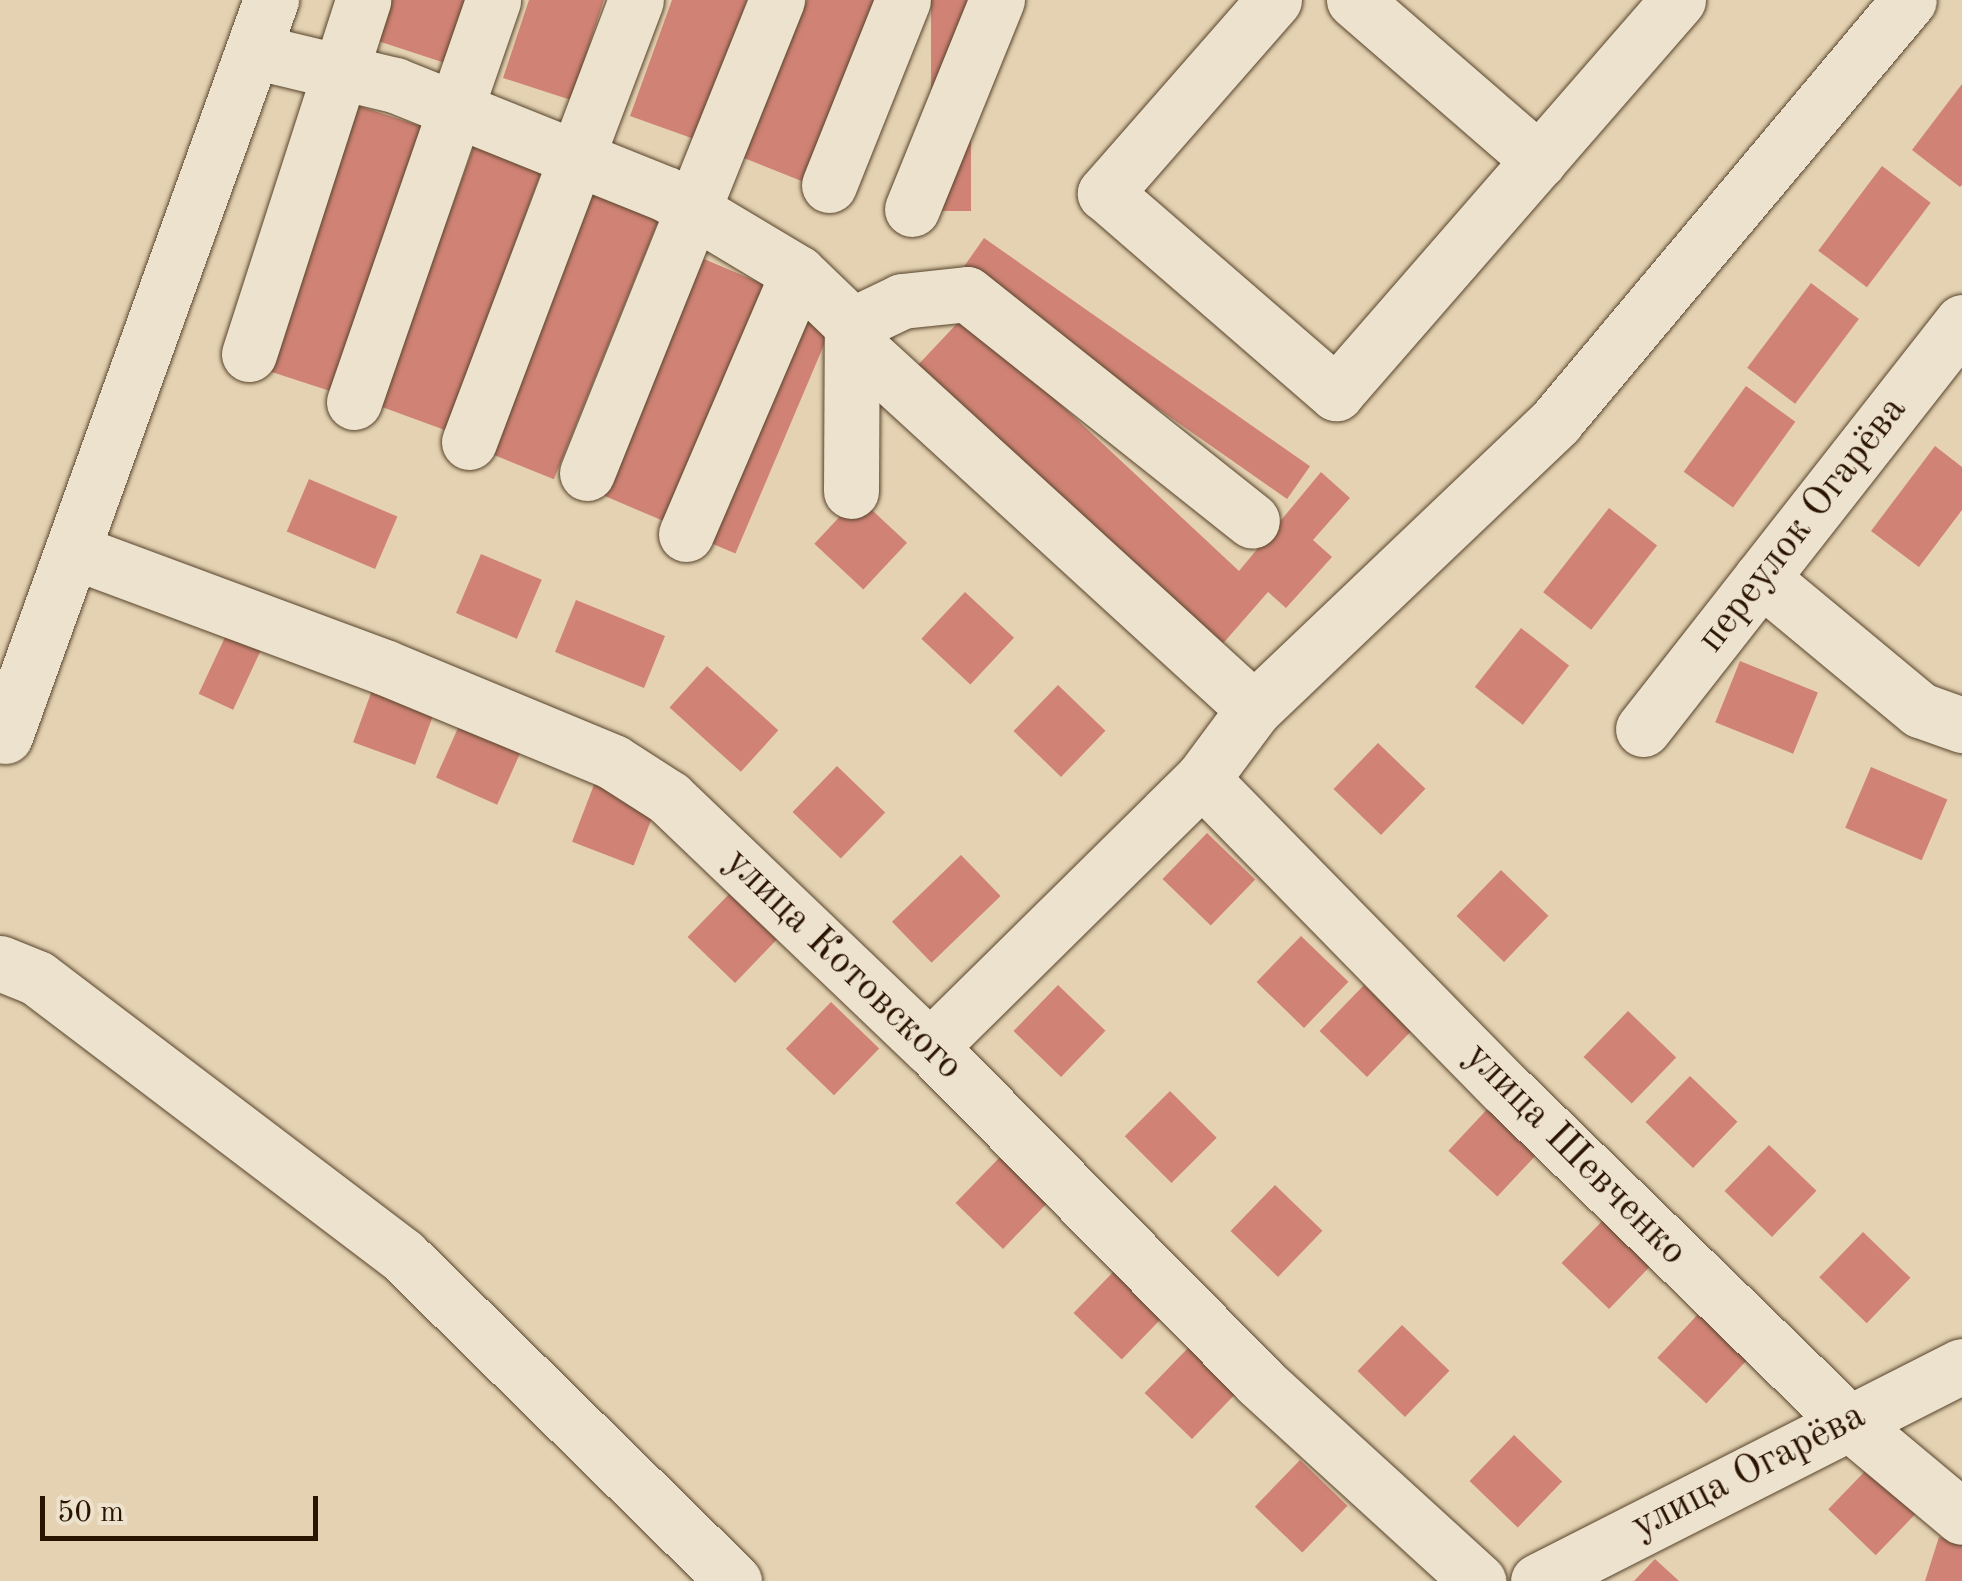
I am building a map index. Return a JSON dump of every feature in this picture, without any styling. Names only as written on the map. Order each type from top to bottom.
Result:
[{"type":"street","points":[[5,736],[271,0]]},
{"type":"street","points":[[249,354],[364,0]]},
{"type":"street","points":[[354,402],[493,0]]},
{"type":"street","points":[[470,442],[636,0]]},
{"type":"street","points":[[586,473],[696,212],[777,0]]},
{"type":"street","points":[[830,185],[902,0]]},
{"type":"street","points":[[912,208],[998,0]]},
{"type":"street","points":[[1274,0],[1105,193],[1336,393],[1678,0]]},
{"type":"street","points":[[1354,0],[1538,160]]},
{"type":"street","points":[[930,1047],[1202,779],[1254,709],[1556,421],[1909,0]]},
{"type":"street","points":[[253,51],[340,72],[454,109],[578,159],[696,212],[798,273],[853,334],[1254,709]]},
{"type":"street","points":[[686,534],[798,273]]},
{"type":"street","points":[[853,334],[902,301],[967,294],[1252,521]]},
{"type":"street","name":"переулок Огарёва","points":[[1643,729],[1962,322]]},
{"type":"street","points":[[852,491],[853,334]]},
{"type":"street","name":"улица Котовского","points":[[74,552],[384,667],[614,762],[669,798],[930,1047],[1259,1381],[1478,1581]]},
{"type":"street","points":[[1761,578],[1920,710],[1962,725]]},
{"type":"street","name":"улица Шевченко","points":[[1202,779],[1506,1089],[1846,1420],[1962,1517]]},
{"type":"street","points":[[0,963],[37,978],[403,1256],[734,1581]]},
{"type":"street","name":"улица Огарёва","points":[[1538,1581],[1846,1420],[1962,1366]]},
{"type":"building","points":[[391,0],[466,0],[445,63],[378,41]]},
{"type":"building","points":[[529,0],[604,0],[571,100],[503,78]]},
{"type":"building","points":[[672,0],[747,0],[697,140],[630,116]]},
{"type":"building","points":[[807,0],[883,0],[809,184],[744,158]]},
{"type":"building","points":[[931,0],[971,0],[971,211],[931,211]]},
{"type":"building","points":[[1962,84],[1962,185],[1960,187],[1912,150]]},
{"type":"building","points":[[356,105],[424,127],[337,393],[269,371]]},
{"type":"building","points":[[475,143],[543,168],[447,431],[379,406]]},
{"type":"building","points":[[1882,166],[1931,203],[1867,287],[1818,251]]},
{"type":"building","points":[[593,193],[659,220],[554,479],[488,453]]},
{"type":"building","points":[[984,238],[1310,466],[1287,499],[961,271]]},
{"type":"building","points":[[704,259],[769,287],[669,523],[604,496]]},
{"type":"building","points":[[1811,283],[1859,319],[1795,404],[1747,368]]},
{"type":"building","points":[[965,315],[1239,571],[1321,472],[1350,498],[1313,540],[1332,557],[1286,608],[1268,592],[1219,648],[917,366]]},
{"type":"building","points":[[795,316],[830,331],[735,554],[700,539]]},
{"type":"building","points":[[1746,386],[1795,422],[1733,508],[1684,472]]},
{"type":"building","points":[[1935,446],[1962,467],[1962,510],[1919,567],[1871,531]]},
{"type":"building","points":[[309,479],[397,517],[375,569],[287,531]]},
{"type":"building","points":[[858,497],[907,543],[863,590],[814,544]]},
{"type":"building","points":[[1609,508],[1657,546],[1591,630],[1543,592]]},
{"type":"building","points":[[481,554],[542,580],[517,639],[456,613]]},
{"type":"building","points":[[965,592],[1014,638],[970,685],[921,639]]},
{"type":"building","points":[[576,600],[665,636],[644,688],[555,652]]},
{"type":"building","points":[[1521,628],[1569,666],[1523,725],[1475,687]]},
{"type":"building","points":[[227,633],[261,649],[233,710],[199,694]]},
{"type":"building","points":[[1740,661],[1818,692],[1793,754],[1715,722]]},
{"type":"building","points":[[707,666],[778,730],[741,772],[670,708]]},
{"type":"building","points":[[375,682],[437,705],[415,765],[353,742]]},
{"type":"building","points":[[1058,685],[1105,731],[1061,777],[1014,731]]},
{"type":"building","points":[[462,719],[523,746],[497,805],[436,777]]},
{"type":"building","points":[[1378,743],[1425,789],[1381,835],[1334,789]]},
{"type":"building","points":[[837,766],[885,813],[841,859],[793,812]]},
{"type":"building","points":[[1871,767],[1947,799],[1922,860],[1845,828]]},
{"type":"building","points":[[595,782],[657,806],[634,865],[572,842]]},
{"type":"building","points":[[1207,833],[1255,880],[1211,926],[1163,879]]},
{"type":"building","points":[[961,855],[1001,896],[932,963],[892,922]]},
{"type":"building","points":[[1501,870],[1548,916],[1504,962],[1457,916]]},
{"type":"building","points":[[732,891],[779,937],[735,983],[688,937]]},
{"type":"building","points":[[1301,936],[1348,982],[1304,1028],[1257,982]]},
{"type":"building","points":[[1058,985],[1105,1031],[1061,1077],[1014,1031]]},
{"type":"building","points":[[1364,985],[1411,1031],[1367,1077],[1320,1031]]},
{"type":"building","points":[[831,1002],[879,1049],[834,1095],[786,1049]]},
{"type":"building","points":[[1628,1011],[1676,1058],[1632,1104],[1584,1057]]},
{"type":"building","points":[[1690,1076],[1737,1122],[1693,1168],[1646,1122]]},
{"type":"building","points":[[1170,1091],[1217,1138],[1171,1183],[1125,1136]]},
{"type":"building","points":[[1492,1104],[1541,1150],[1497,1197],[1448,1151]]},
{"type":"building","points":[[1769,1145],[1816,1191],[1772,1237],[1725,1191]]},
{"type":"building","points":[[1000,1157],[1047,1203],[1003,1249],[956,1203]]},
{"type":"building","points":[[1275,1185],[1322,1231],[1278,1277],[1231,1231]]},
{"type":"building","points":[[1606,1217],[1653,1263],[1609,1309],[1562,1263]]},
{"type":"building","points":[[1863,1232],[1910,1278],[1867,1323],[1819,1277]]},
{"type":"building","points":[[1118,1267],[1166,1314],[1122,1360],[1074,1313]]},
{"type":"building","points":[[1701,1311],[1750,1357],[1706,1404],[1657,1358]]},
{"type":"building","points":[[1402,1325],[1449,1371],[1405,1417],[1358,1371]]},
{"type":"building","points":[[1189,1347],[1236,1393],[1192,1439],[1145,1393]]},
{"type":"building","points":[[1514,1435],[1562,1482],[1518,1528],[1470,1481]]},
{"type":"building","points":[[1300,1460],[1347,1506],[1302,1553],[1255,1507]]},
{"type":"building","points":[[1872,1464],[1919,1510],[1876,1555],[1828,1509]]},
{"type":"building","points":[[1939,1537],[1962,1544],[1962,1581],[1925,1581]]},
{"type":"building","points":[[1655,1559],[1679,1581],[1634,1581]]}]
